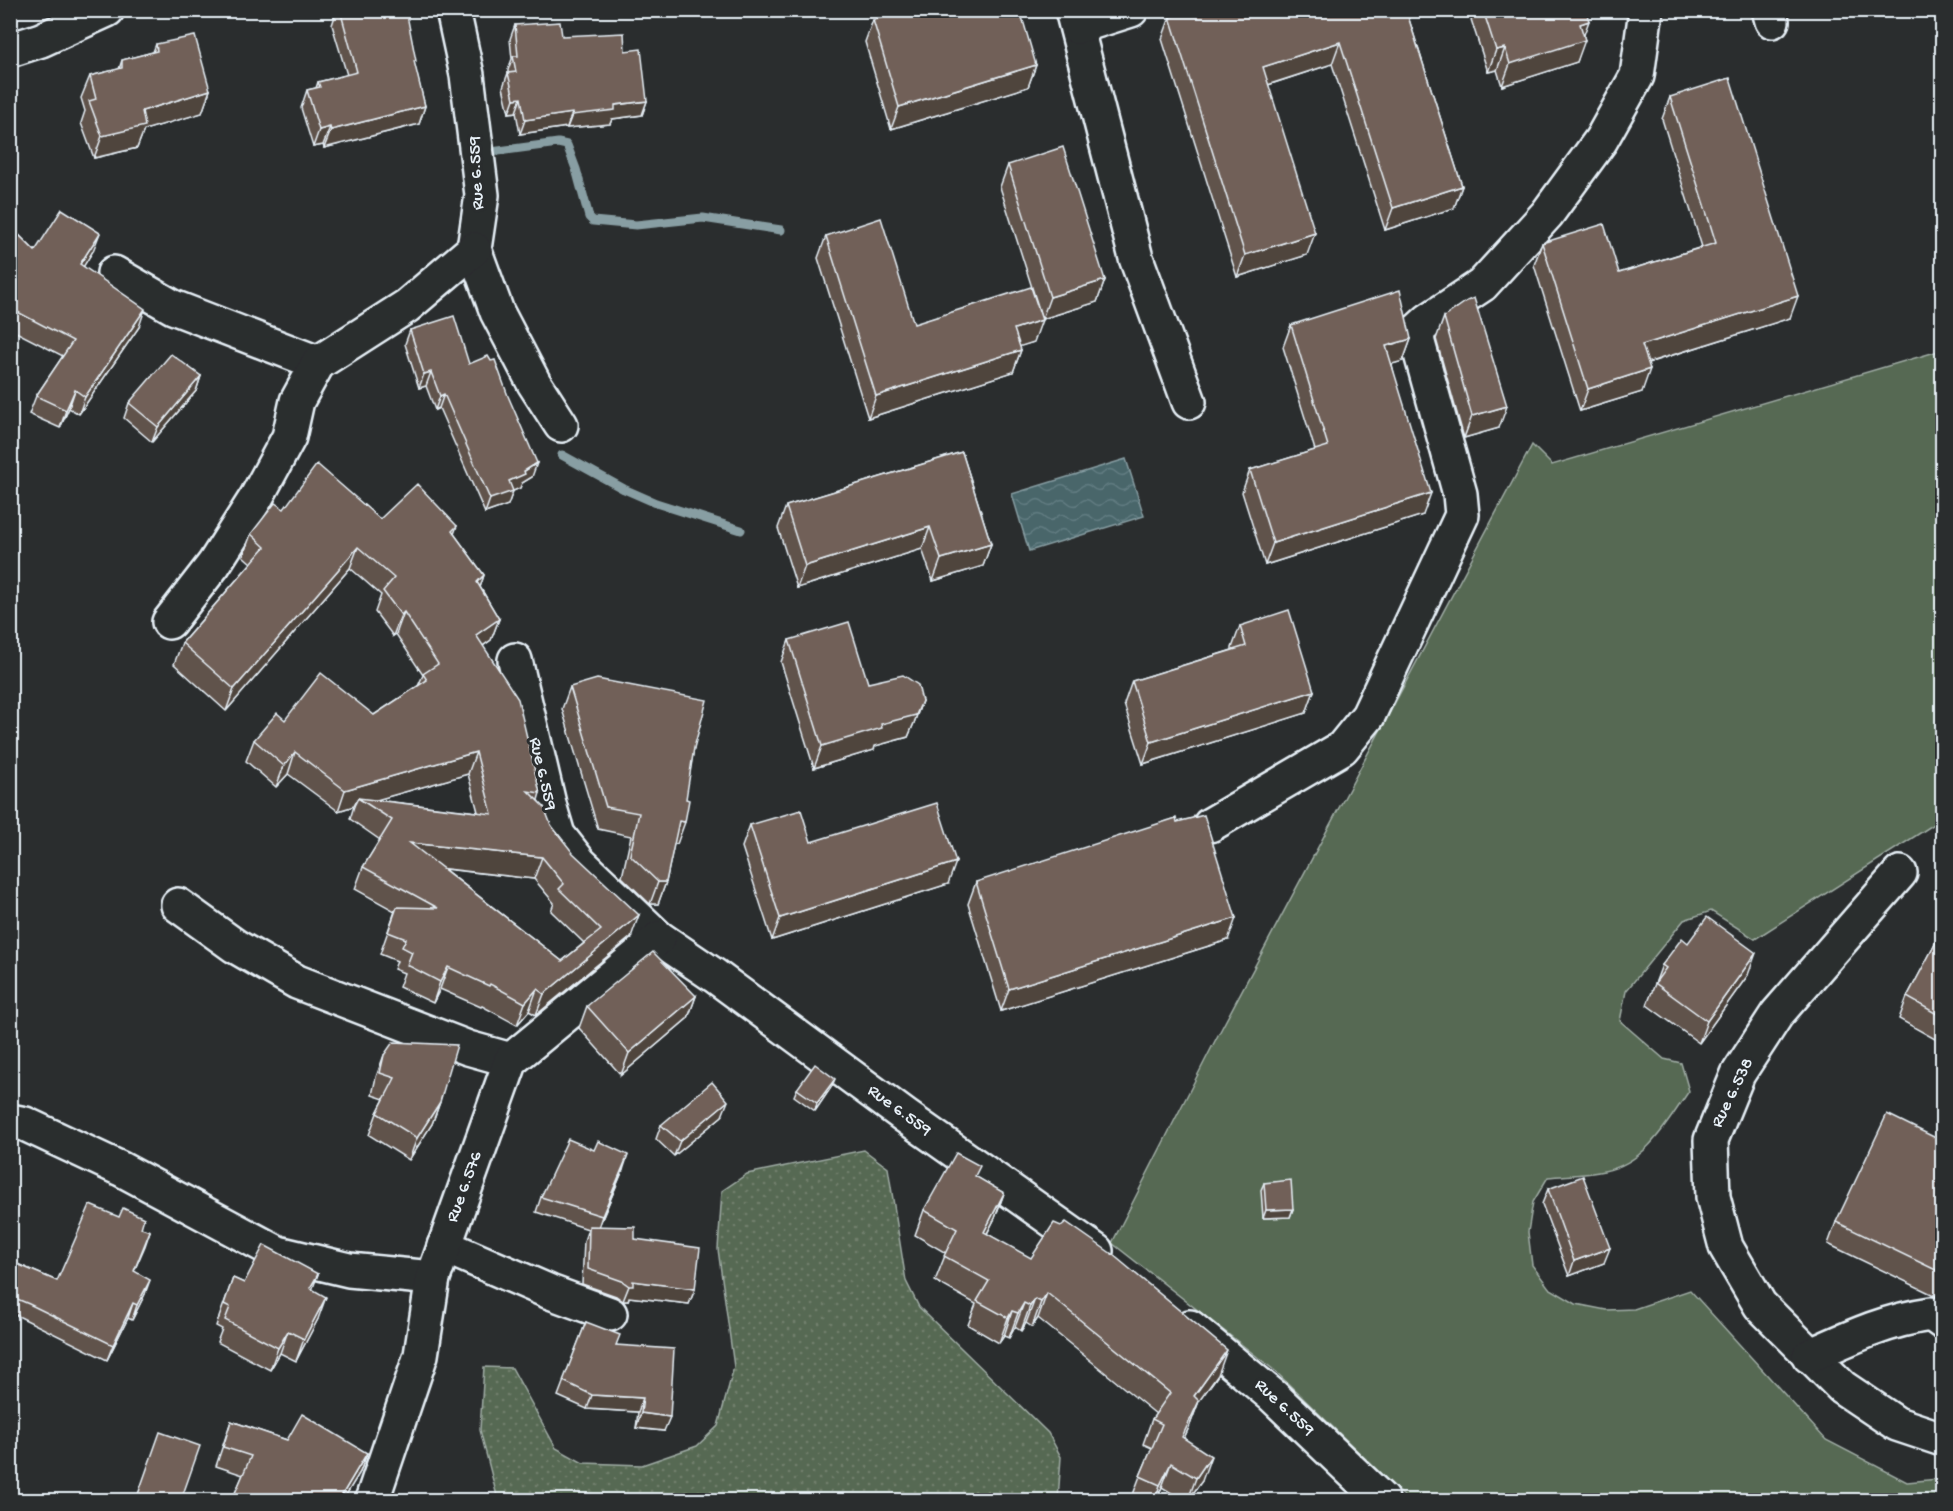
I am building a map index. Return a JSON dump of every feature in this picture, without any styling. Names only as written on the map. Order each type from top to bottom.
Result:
[{"type":"street","points":[[10,50],[41,40],[107,10]]},
{"type":"street","name":"Rue 6.559","points":[[453,10],[467,75],[482,195],[474,249],[497,312],[534,382],[561,424]]},
{"type":"street","points":[[1131,10],[1074,19],[1136,258],[1189,402]]},
{"type":"street","points":[[1210,825],[1342,748],[1368,716],[1462,515],[1460,494],[1418,343],[1417,331],[1429,320],[1482,285],[1547,214],[1601,140],[1637,76],[1646,10]]},
{"type":"street","points":[[169,622],[214,564],[256,498],[289,437],[297,401],[318,363],[407,306],[474,249]]},
{"type":"street","points":[[114,273],[173,308],[318,363]]},
{"type":"street","name":"Rue 6.559","points":[[514,660],[558,835],[580,863],[659,938],[715,976],[1123,1272]]},
{"type":"street","name":"Rue 6.538","points":[[1900,873],[1777,1014],[1738,1074],[1711,1140],[1713,1197],[1726,1247],[1760,1305],[1842,1387],[1898,1424],[1942,1439]]},
{"type":"street","points":[[178,905],[236,946],[297,982],[468,1048],[511,1060],[659,938]]},
{"type":"street","name":"Rue 6.576","points":[[372,1500],[421,1355],[433,1278],[511,1060]]},
{"type":"street","points":[[10,1121],[25,1124],[121,1169],[279,1253],[349,1270],[433,1278]]},
{"type":"street","points":[[444,1246],[550,1292],[610,1314]]},
{"type":"street","name":"Rue 6.559","points":[[1170,1310],[1273,1396],[1367,1494]]},
{"type":"street","points":[[1809,1356],[1866,1330],[1907,1317],[1931,1314],[1942,1322]]},
{"type":"green space","points":[[1942,350],[1942,819],[1755,939],[1711,911],[1684,920],[1626,991],[1620,1021],[1664,1059],[1681,1063],[1689,1091],[1664,1128],[1644,1151],[1632,1160],[1604,1171],[1548,1177],[1533,1202],[1528,1232],[1532,1265],[1549,1288],[1576,1304],[1606,1310],[1634,1309],[1690,1290],[1826,1440],[1907,1482],[1942,1477],[1942,1500],[1408,1500],[1274,1370],[1112,1243],[1216,1039],[1532,445],[1552,465]]},
{"type":"green space","points":[[864,1150],[888,1168],[906,1281],[919,1307],[1048,1433],[1061,1457],[1058,1500],[498,1500],[480,1430],[484,1367],[512,1368],[556,1448],[583,1463],[642,1465],[697,1446],[718,1426],[734,1367],[718,1249],[722,1191],[747,1174]]},
{"type":"water","points":[[1126,459],[1144,516],[1029,551],[1012,494]]},
{"type":"building","points":[[340,10],[406,10],[416,61],[414,61],[425,106],[331,130],[330,127],[319,130],[307,90],[320,87],[318,82],[357,72]]},
{"type":"building","points":[[905,10],[1020,10],[1036,65],[899,107],[873,20]]},
{"type":"building","points":[[1192,10],[1406,10],[1462,186],[1393,208],[1340,42],[1263,67],[1315,233],[1245,255],[1170,17]]},
{"type":"building","points":[[1483,10],[1586,10],[1589,21],[1580,24],[1585,40],[1510,64],[1505,48],[1496,50]]},
{"type":"building","points":[[560,22],[562,36],[624,33],[625,51],[641,49],[647,101],[615,105],[615,110],[525,120],[521,98],[514,99],[508,73],[516,72],[513,56],[518,56],[515,25]]},
{"type":"building","points":[[195,36],[210,90],[142,111],[145,126],[102,136],[89,101],[96,99],[90,76],[122,68],[122,60],[157,51],[156,44]]},
{"type":"building","points":[[1730,78],[1798,296],[1642,345],[1650,369],[1588,389],[1542,243],[1604,224],[1619,273],[1716,243],[1670,97]]},
{"type":"building","points":[[1063,147],[1105,280],[1050,297],[1008,165]]},
{"type":"building","points":[[62,209],[100,233],[80,264],[145,309],[85,397],[75,390],[66,410],[36,396],[73,341],[10,308],[10,226],[35,251]]},
{"type":"building","points":[[881,218],[914,324],[1031,287],[1042,320],[1014,329],[1021,350],[876,396],[826,236]]},
{"type":"building","points":[[1400,290],[1411,339],[1386,346],[1431,493],[1273,543],[1250,470],[1328,446],[1291,325]]},
{"type":"building","points":[[1474,298],[1507,406],[1472,416],[1444,317]]},
{"type":"building","points":[[454,316],[469,364],[488,356],[491,361],[495,360],[537,463],[524,471],[525,474],[509,481],[513,491],[490,499],[444,394],[440,396],[431,372],[424,374],[410,330]]},
{"type":"building","points":[[171,354],[201,376],[158,427],[129,403]]},
{"type":"building","points":[[962,452],[991,544],[941,559],[930,527],[805,566],[786,506]]},
{"type":"building","points":[[317,464],[380,519],[417,484],[457,526],[452,531],[484,575],[477,582],[499,619],[476,635],[518,699],[540,793],[528,791],[544,807],[551,825],[573,853],[639,915],[544,994],[537,989],[525,1003],[490,984],[489,986],[448,967],[440,982],[407,965],[412,952],[402,947],[406,939],[388,932],[397,907],[438,908],[363,867],[392,820],[358,798],[492,814],[476,752],[345,790],[295,752],[284,766],[254,740],[277,713],[285,720],[321,673],[374,715],[427,680],[423,674],[438,664],[404,612],[401,615],[383,591],[394,578],[358,547],[234,689],[182,643],[265,547],[251,534],[275,503],[284,509]],"holes":[[[410,843],[542,857],[564,884],[559,889],[601,930],[562,961]]]},
{"type":"building","points":[[1289,610],[1314,691],[1151,742],[1132,681],[1246,646],[1240,626]]},
{"type":"building","points":[[849,622],[868,683],[903,675],[918,685],[922,701],[916,715],[881,724],[882,728],[822,746],[789,640]]},
{"type":"building","points":[[597,679],[707,700],[694,748],[685,822],[679,821],[666,882],[658,882],[630,855],[639,813],[606,807],[570,687]]},
{"type":"building","points":[[937,803],[956,862],[780,918],[750,825],[801,810],[811,842]]},
{"type":"building","points":[[1204,815],[1236,918],[1009,989],[976,882],[1176,818],[1177,822]]},
{"type":"building","points":[[1707,917],[1756,953],[1707,1021],[1655,983],[1666,968],[1662,965],[1682,938],[1688,943]]},
{"type":"building","points":[[1942,931],[1942,1017],[1907,997]]},
{"type":"building","points":[[653,952],[696,996],[629,1053],[587,1006]]},
{"type":"building","points":[[393,1042],[457,1045],[440,1102],[417,1138],[377,1113],[395,1078],[380,1073],[384,1055]]},
{"type":"building","points":[[815,1064],[835,1079],[817,1103],[797,1089]]},
{"type":"building","points":[[712,1082],[728,1101],[680,1141],[661,1125]]},
{"type":"building","points":[[1887,1114],[1942,1141],[1942,1273],[1836,1222]]},
{"type":"building","points":[[568,1139],[594,1150],[598,1141],[628,1155],[602,1216],[541,1197]]},
{"type":"building","points":[[956,1153],[980,1166],[975,1176],[1004,1193],[984,1232],[1031,1258],[1054,1223],[1061,1226],[1066,1222],[1112,1254],[1227,1350],[1194,1396],[1199,1401],[1182,1437],[1211,1456],[1196,1478],[1171,1463],[1160,1485],[1140,1476],[1162,1424],[1152,1419],[1170,1393],[1047,1293],[1041,1302],[1035,1299],[1030,1306],[1024,1303],[1018,1313],[1012,1311],[1008,1318],[977,1301],[989,1281],[944,1256],[957,1229],[924,1210]]},
{"type":"building","points":[[1583,1176],[1610,1248],[1574,1261],[1548,1189]]},
{"type":"building","points":[[1291,1180],[1293,1209],[1266,1210],[1264,1183]]},
{"type":"building","points":[[90,1205],[119,1217],[123,1208],[144,1218],[141,1228],[150,1231],[134,1271],[150,1280],[137,1305],[133,1303],[113,1345],[10,1296],[10,1261],[57,1281]]},
{"type":"building","points":[[589,1226],[635,1227],[635,1239],[700,1248],[695,1289],[633,1281],[633,1286],[629,1286],[622,1281],[588,1269]]},
{"type":"building","points":[[264,1245],[318,1274],[310,1288],[326,1297],[304,1339],[288,1331],[278,1348],[225,1320],[230,1307],[224,1304],[233,1278],[244,1283]]},
{"type":"building","points":[[586,1322],[620,1335],[616,1345],[674,1349],[670,1417],[641,1413],[643,1398],[592,1395],[563,1381]]},
{"type":"building","points":[[302,1414],[367,1453],[339,1500],[232,1500],[251,1456],[223,1447],[231,1421],[287,1440]]},
{"type":"building","points":[[160,1432],[200,1446],[181,1500],[136,1500]]},
{"type":"waterway","points":[[491,152],[558,143],[567,145],[589,217],[593,221],[636,225],[703,218],[781,230]]},
{"type":"waterway","points":[[562,455],[624,489],[656,503],[741,530]]}]
